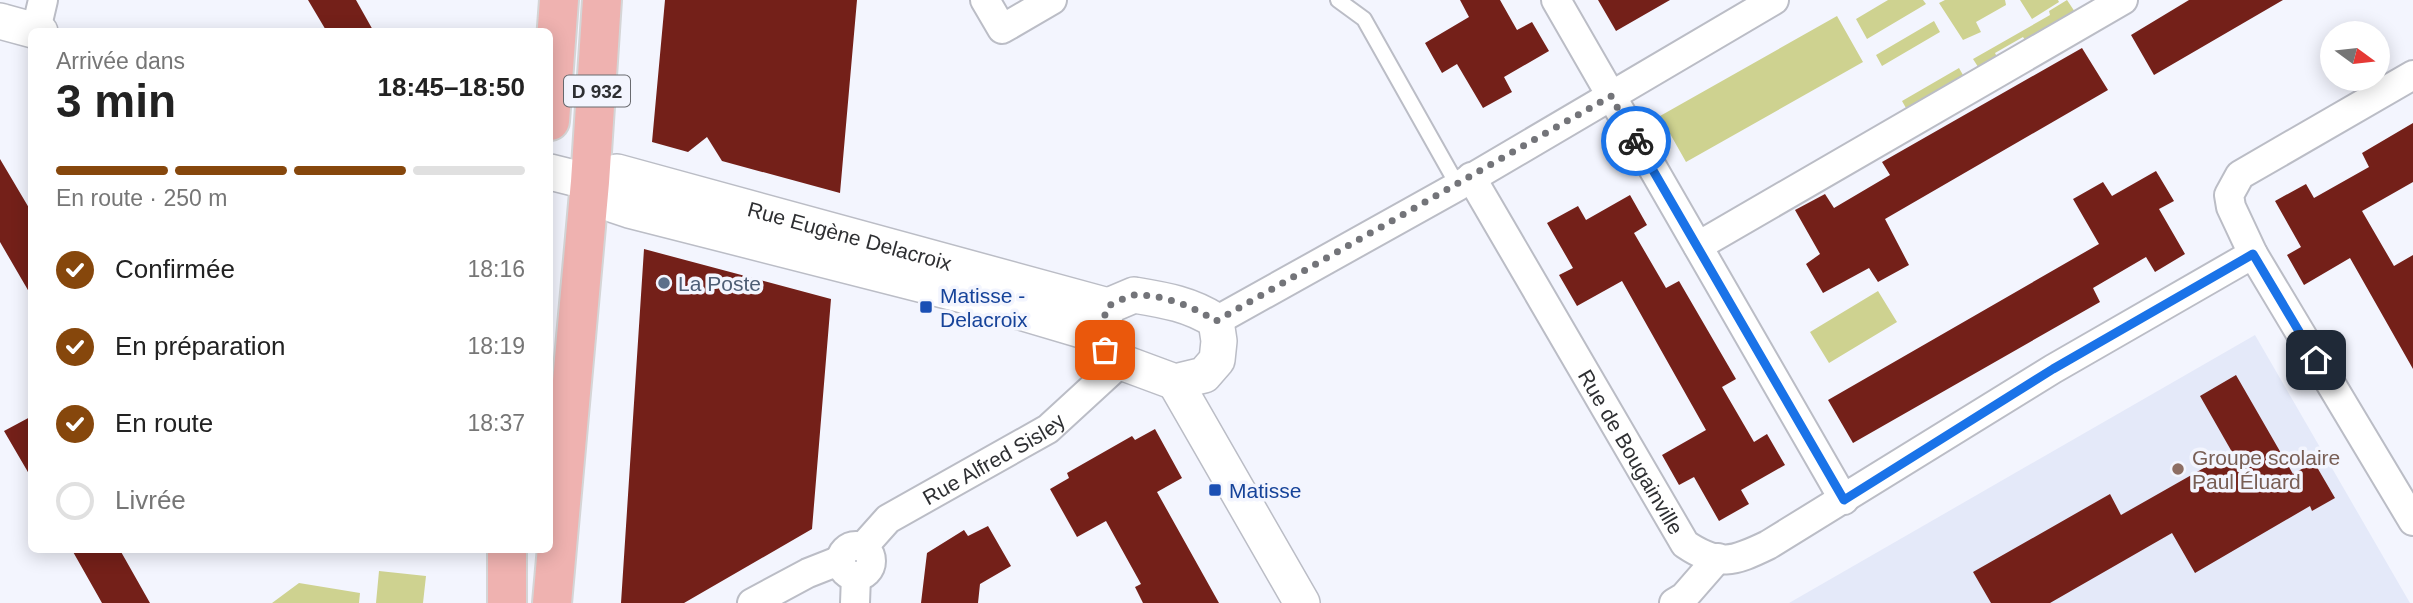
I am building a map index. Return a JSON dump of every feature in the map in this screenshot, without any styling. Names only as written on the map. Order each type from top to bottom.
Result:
[{"type":"main road","name":"D 932","points":[[553,81],[559,0]]},
{"type":"main road","name":"D 932","points":[[552,603],[590,182],[602,0]]},
{"type":"main road","points":[[507,553],[507,603]]},
{"type":"street","points":[[985,0],[1002,29],[1052,0]]},
{"type":"street","points":[[1556,0],[1844,500]]},
{"type":"street","points":[[1216,321],[1464,181],[1774,0]]},
{"type":"street","points":[[1698,246],[2123,0]]},
{"type":"street","points":[[0,21],[40,21]]},
{"type":"street","points":[[2413,75],[2240,175],[2229,195],[2231,207],[2253,254],[2413,521]]},
{"type":"street","name":"Rue Eugène Delacroix","points":[[553,173],[590,182],[614,205],[629,211],[946,290],[1103,320]]},
{"type":"street","name":"Rue de Bougainville","points":[[1464,181],[1685,544],[1704,557],[1718,558]]},
{"type":"street","points":[[1674,603],[1684,597],[1718,558],[1737,560],[1844,500],[2053,369],[2253,254]]},
{"type":"street","points":[[1134,295],[1172,301],[1198,310],[1216,321],[1219,341],[1217,360],[1204,375],[1175,382],[1121,362],[1105,350],[1103,320],[1134,295]]},
{"type":"street","name":"Rue Alfred Sisley","points":[[854,572],[888,519],[1048,429],[1121,362]]},
{"type":"street","points":[[1175,382],[1302,603]]},
{"type":"street","points":[[752,603],[808,573],[854,572]]},
{"type":"lane","points":[[1338,0],[1364,19],[1464,181]]},
{"type":"shaded area","name":"Groupe scolaire Paul Éluard","points":[[2255,335],[2410,603],[1789,603]]},
{"type":"green space","points":[[1888,0],[1923,0],[1926,4],[1867,39],[1856,19]]},
{"type":"green space","points":[[1945,0],[2005,0],[2006,5],[1976,22],[1981,32],[1963,40],[1939,3]]},
{"type":"green space","points":[[2020,0],[2058,0],[2059,2],[2032,19]]},
{"type":"green space","points":[[2067,0],[2079,18],[2029,46],[2023,37],[1995,53],[2000,63],[1982,73],[1973,59],[2050,15],[2049,11]]},
{"type":"green space","points":[[1837,16],[1863,62],[1686,162],[1660,116]]},
{"type":"green space","points":[[1934,21],[1940,32],[1882,66],[1876,55]]},
{"type":"green space","points":[[1959,68],[1967,82],[1910,115],[1902,101]]},
{"type":"green space","points":[[1878,291],[1897,322],[1829,363],[1810,332]]},
{"type":"green space","points":[[379,571],[426,576],[423,603],[376,603]]},
{"type":"green space","points":[[299,583],[360,593],[359,603],[272,603]]},
{"type":"building","points":[[308,0],[356,0],[372,28],[325,28]]},
{"type":"building","points":[[665,0],[857,0],[840,193],[722,161],[707,137],[688,152],[652,142]]},
{"type":"building","points":[[1460,0],[1500,0],[1517,30],[1532,22],[1549,51],[1504,77],[1512,92],[1483,108],[1457,64],[1442,73],[1425,43],[1469,17]]},
{"type":"building","points":[[1598,0],[1670,0],[1616,31]]},
{"type":"building","points":[[2189,0],[2283,0],[2154,75],[2131,35]]},
{"type":"building","points":[[2082,48],[2108,90],[1885,219],[1909,265],[1878,282],[1869,268],[1823,293],[1806,264],[1820,254],[1795,210],[1825,194],[1834,208],[1890,175],[1882,162]]},
{"type":"building","points":[[2413,123],[2413,182],[2362,211],[2394,266],[2413,255],[2413,369],[2350,258],[2304,285],[2287,255],[2301,247],[2275,201],[2306,184],[2314,198],[2369,167],[2362,153]]},
{"type":"building","points":[[0,159],[28,206],[28,290],[0,242]]},
{"type":"building","points":[[2156,171],[2174,201],[2159,209],[2185,254],[2155,272],[2146,257],[2093,288],[2100,302],[1853,443],[1828,400],[2099,244],[2073,199],[2103,182],[2112,196]]},
{"type":"building","points":[[1630,195],[1647,225],[1634,233],[1666,288],[1679,281],[1736,379],[1722,387],[1754,442],[1767,434],[1785,465],[1741,490],[1749,504],[1719,521],[1694,477],[1679,485],[1662,455],[1706,430],[1622,281],[1577,306],[1559,275],[1573,268],[1547,223],[1578,206],[1586,220]]},
{"type":"building","points":[[644,249],[831,299],[812,529],[684,603],[621,603]]},
{"type":"building","points":[[2236,375],[2293,474],[2314,462],[2335,498],[2312,511],[2310,506],[2195,573],[2172,533],[2050,603],[1991,603],[1973,572],[2110,494],[2121,515],[2232,452],[2200,396]]},
{"type":"building","points":[[28,418],[28,472],[4,431]]},
{"type":"building","points":[[1155,429],[1182,478],[1157,492],[1219,603],[1143,603],[1135,587],[1141,584],[1106,521],[1077,537],[1050,489],[1069,478],[1067,473],[1132,436],[1135,440]]},
{"type":"building","points":[[988,526],[1011,566],[980,584],[978,603],[921,603],[927,553],[964,530],[968,536]]},
{"type":"building","points":[[74,553],[122,553],[150,603],[102,603]]},
{"type":"way so far","points":[[1105,350],[1098,335],[1108,306],[1134,295],[1172,301],[1198,310],[1216,321],[1458,186],[1501,158],[1611,96],[1636,141]]},
{"type":"place","name":"La Poste","points":[[664,283]]},
{"type":"place","name":"Matisse - Delacroix","points":[[926,307]]},
{"type":"place","name":"Groupe scolaire Paul Éluard","points":[[2178,469]]},
{"type":"place","name":"Matisse","points":[[1215,490]]},
{"type":"route","points":[[1636,141],[1844,500],[2053,369],[2253,254],[2316,360]]}]
